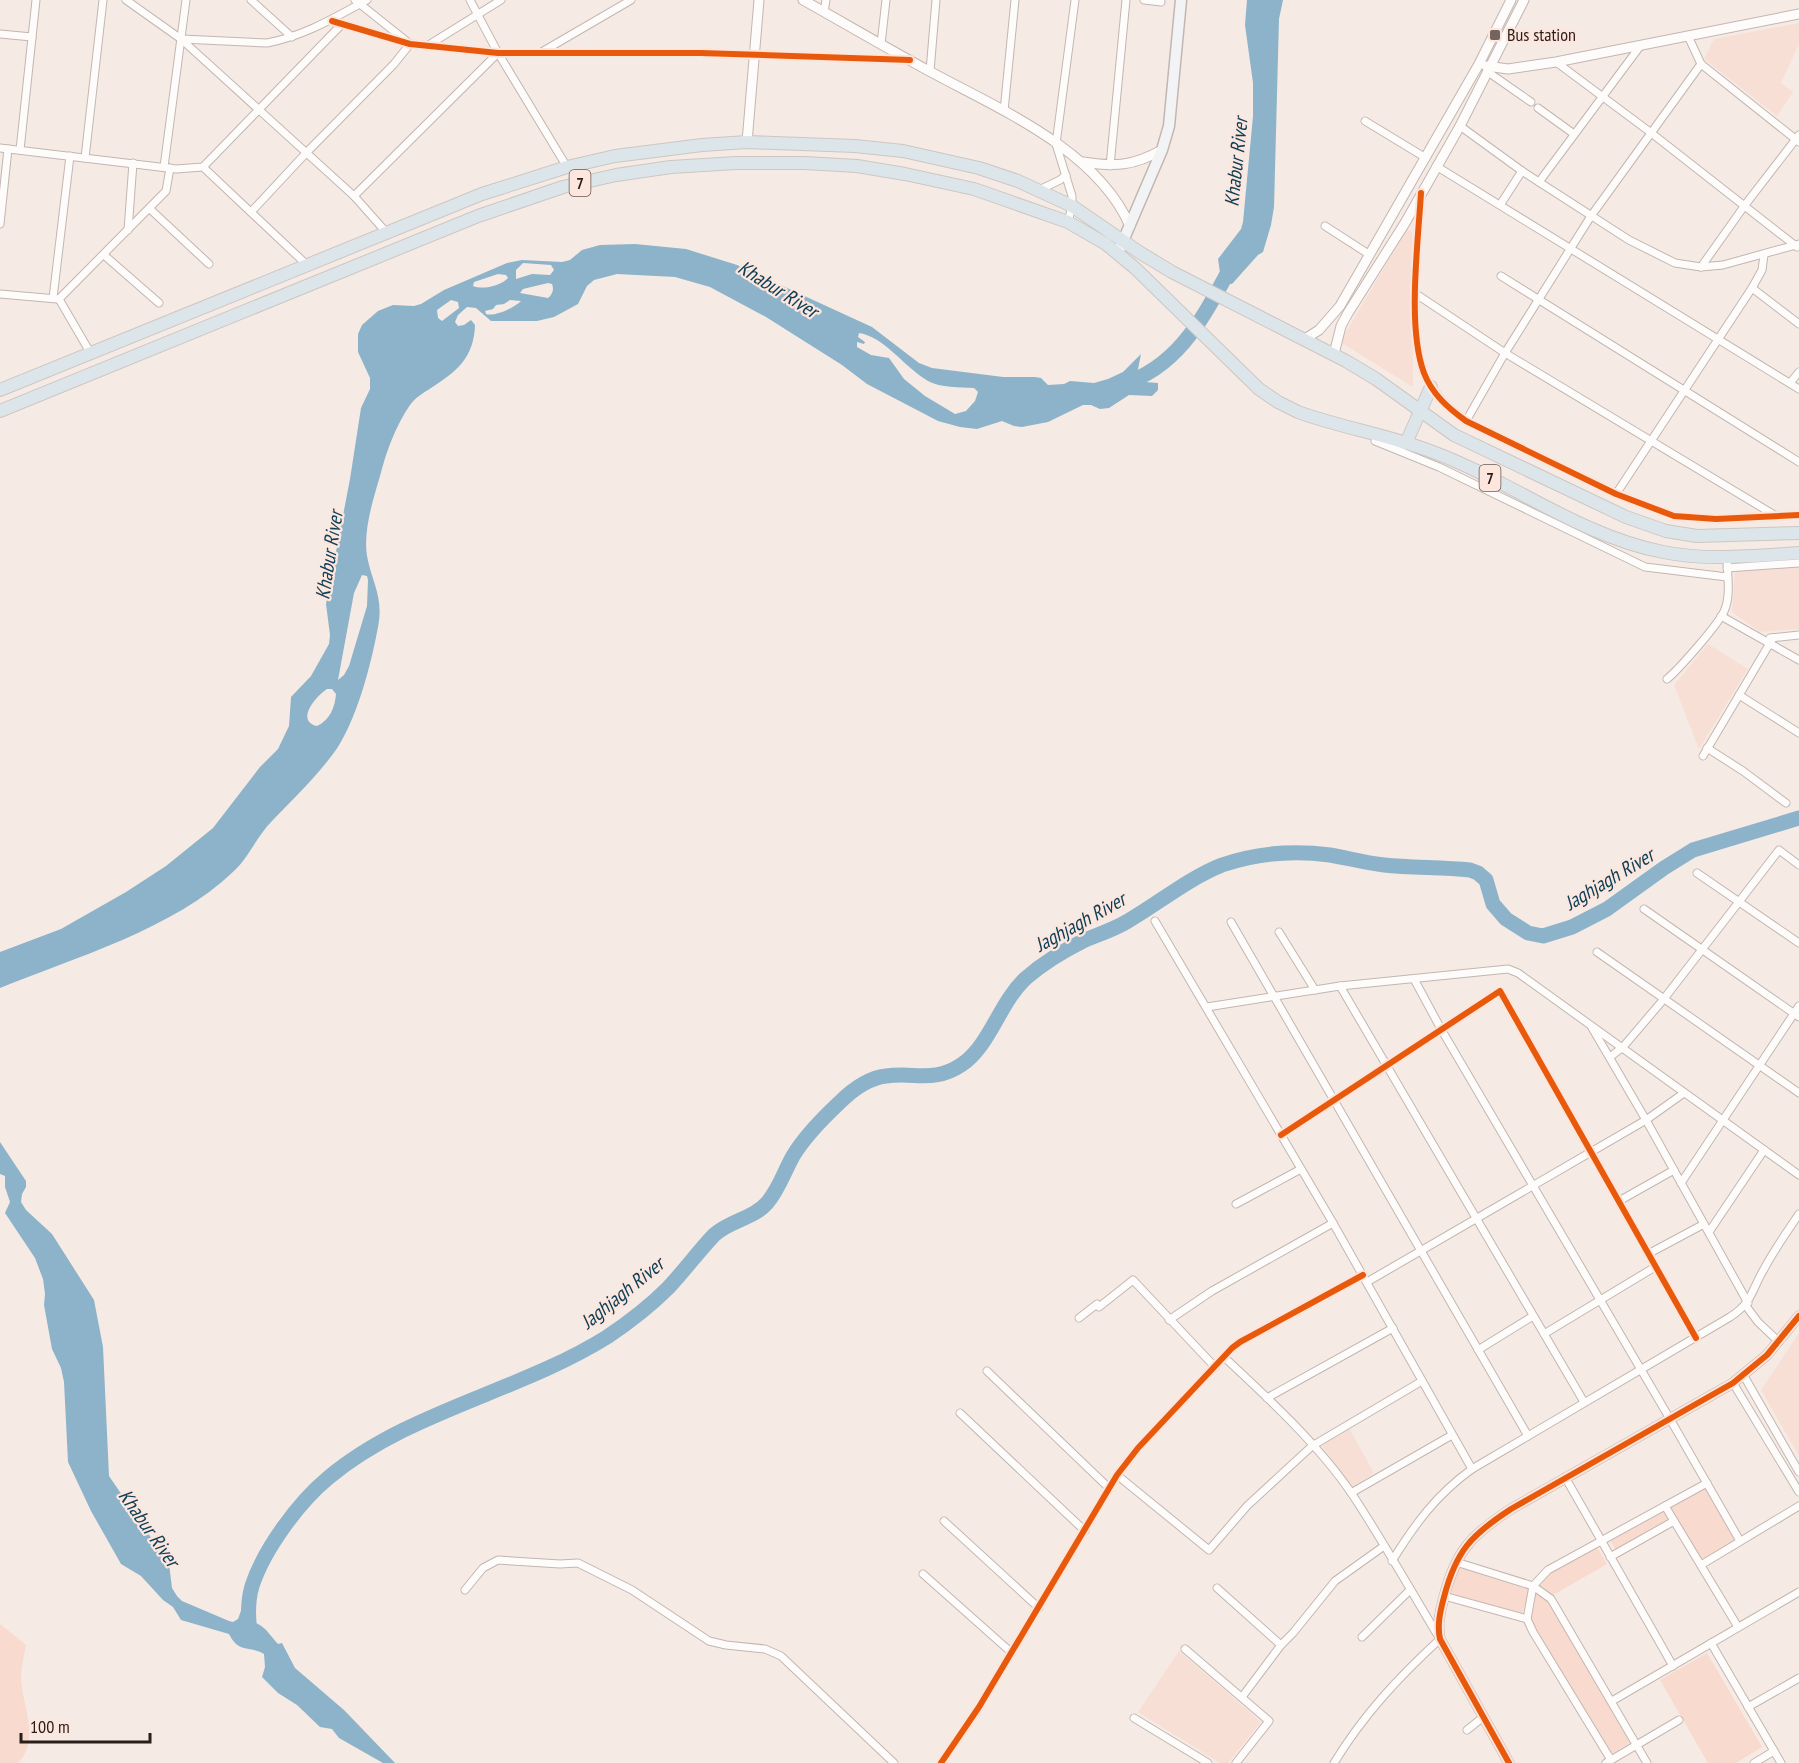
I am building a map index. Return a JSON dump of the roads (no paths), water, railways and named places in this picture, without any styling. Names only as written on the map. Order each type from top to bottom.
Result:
[{"type":"highway","name":"7","points":[[0,390],[386,232],[483,194],[567,167],[615,156],[662,149],[747,142],[835,145],[903,152],[979,168],[1039,190],[1072,206],[1172,272],[1334,354],[1376,380],[1454,435],[1576,495],[1650,526],[1704,536],[1799,533]]},
{"type":"highway","name":"7","points":[[0,411],[478,216],[563,187],[616,175],[671,167],[735,163],[856,166],[951,183],[1068,222],[1118,253],[1259,388],[1289,408],[1452,460],[1622,541],[1677,554],[1727,562],[1799,553]]},
{"type":"highway","points":[[1406,444],[1431,387]]},
{"type":"main road","points":[[1118,253],[1162,150],[1172,106],[1181,0]]},
{"type":"street","points":[[20,150],[36,0]]},
{"type":"street","points":[[85,158],[103,0]]},
{"type":"street","points":[[126,0],[181,39],[354,196],[386,232]]},
{"type":"street","points":[[0,294],[56,299],[104,255],[166,191],[186,0]]},
{"type":"street","points":[[251,0],[292,38]]},
{"type":"street","points":[[470,0],[498,53],[567,167]]},
{"type":"street","points":[[427,46],[501,0]]},
{"type":"street","points":[[538,54],[631,0]]},
{"type":"street","points":[[747,142],[759,0]]},
{"type":"street","points":[[803,0],[1004,111],[1083,162],[1114,196],[1130,226]]},
{"type":"street","points":[[825,12],[826,0]]},
{"type":"street","points":[[880,44],[886,0]]},
{"type":"street","points":[[930,71],[936,0]]},
{"type":"street","points":[[1004,111],[1015,0]]},
{"type":"street","points":[[1068,222],[1072,196],[1056,144],[1075,0]]},
{"type":"street","points":[[1110,166],[1126,0]]},
{"type":"street","points":[[1144,0],[1161,2]]},
{"type":"street","points":[[1305,339],[1330,319],[1370,255],[1479,64],[1511,0]]},
{"type":"street","points":[[1334,354],[1341,326],[1460,126],[1524,0]]},
{"type":"street","points":[[181,39],[267,43],[292,38],[332,21],[361,1],[410,44]]},
{"type":"street","points":[[1489,70],[1556,62],[1799,14]]},
{"type":"street","points":[[332,21],[410,44],[498,53],[754,54],[910,60]]},
{"type":"street","points":[[0,224],[4,148],[167,168],[203,167],[342,24]]},
{"type":"street","points":[[0,34],[32,37]]},
{"type":"street","points":[[1688,36],[1701,64],[1798,139],[1745,205],[1701,267]]},
{"type":"street","points":[[251,212],[394,64],[410,44]]},
{"type":"street","points":[[1539,182],[1641,45]]},
{"type":"street","points":[[354,196],[498,53]]},
{"type":"street","points":[[1556,62],[1798,246]]},
{"type":"street","points":[[1479,64],[1531,102]]},
{"type":"street","points":[[1466,421],[1505,352],[1591,216],[1701,64]]},
{"type":"street","points":[[1538,108],[1574,134]]},
{"type":"street","points":[[1365,121],[1426,158]]},
{"type":"street","points":[[1460,126],[1522,171],[1591,216],[1666,260],[1684,266],[1701,267],[1735,263],[1798,246]]},
{"type":"street","points":[[1083,162],[1110,166],[1128,164],[1146,159],[1162,150]]},
{"type":"street","points":[[70,156],[56,299],[91,354]]},
{"type":"street","points":[[128,230],[133,164]]},
{"type":"street","points":[[1436,166],[1799,389]]},
{"type":"street","points":[[203,167],[307,265]]},
{"type":"street","points":[[1500,205],[1522,171]]},
{"type":"street","points":[[1039,190],[1066,175]]},
{"type":"street","points":[[1421,193],[1416,294],[1417,345],[1431,387],[1446,405],[1466,421],[1616,494],[1659,511],[1686,518],[1716,519],[1799,515]]},
{"type":"street","points":[[150,208],[209,264]]},
{"type":"street","points":[[1325,226],[1370,255]]},
{"type":"street","points":[[104,255],[159,303]]},
{"type":"street","points":[[1616,494],[1752,288],[1761,270],[1764,255]]},
{"type":"street","points":[[1501,276],[1799,462]]},
{"type":"street","points":[[1752,288],[1799,324]]},
{"type":"street","points":[[1416,294],[1505,352],[1777,517]]},
{"type":"street","points":[[1790,383],[1799,372]]},
{"type":"street","points":[[1375,441],[1439,467],[1645,567],[1727,577]]},
{"type":"street","points":[[1667,679],[1677,670],[1726,607],[1727,562],[1799,562]]},
{"type":"street","points":[[1721,616],[1761,639],[1771,641],[1799,660]]},
{"type":"street","points":[[1703,756],[1771,641],[1799,635]]},
{"type":"street","points":[[1739,695],[1799,733]]},
{"type":"street","points":[[1707,748],[1786,802]]},
{"type":"street","points":[[1610,1057],[1623,1047],[1663,1000],[1779,850],[1799,865]]},
{"type":"street","points":[[1697,873],[1799,943]]},
{"type":"street","points":[[1644,909],[1797,1015]]},
{"type":"street","points":[[1155,921],[1333,1223],[1472,1469]]},
{"type":"street","points":[[1231,921],[1528,1436]]},
{"type":"street","points":[[1279,932],[1315,990]]},
{"type":"street","points":[[1597,952],[1799,1093]]},
{"type":"street","points":[[1207,1007],[1340,986],[1508,969],[1518,973],[1589,1022],[1799,1175]]},
{"type":"street","points":[[1414,979],[1740,1541]]},
{"type":"street","points":[[1340,986],[1584,1402]]},
{"type":"street","points":[[1281,1135],[1500,991],[1696,1338]]},
{"type":"street","points":[[1681,1183],[1797,1015],[1799,1006]]},
{"type":"street","points":[[1589,1022],[1709,1232],[1747,1304],[1758,1322],[1779,1342]]},
{"type":"street","points":[[1367,1282],[1646,1120],[1684,1093]]},
{"type":"street","points":[[1709,1232],[1764,1150]]},
{"type":"street","points":[[1236,1204],[1301,1169]]},
{"type":"street","points":[[1619,1201],[1674,1170]]},
{"type":"street","points":[[1392,1561],[1434,1501],[1449,1486],[1472,1469],[1696,1338],[1747,1304],[1764,1269],[1799,1214]]},
{"type":"street","points":[[1170,1320],[1212,1291],[1333,1223]]},
{"type":"street","points":[[1648,1254],[1704,1224]]},
{"type":"street","points":[[1544,1334],[1655,1267]]},
{"type":"street","points":[[941,1763],[1012,1653],[1117,1475],[1138,1448],[1240,1342],[1363,1275]]},
{"type":"street","points":[[1079,1318],[1097,1304],[1099,1306],[1132,1280],[1215,1367]]},
{"type":"street","points":[[1478,1350],[1533,1316]]},
{"type":"street","points":[[1440,1639],[1438,1624],[1444,1596],[1456,1562],[1472,1539],[1491,1522],[1744,1376],[1779,1342],[1799,1316]]},
{"type":"street","points":[[1267,1398],[1393,1328]]},
{"type":"street","points":[[1224,1357],[1312,1446],[1351,1493],[1440,1639],[1509,1763]]},
{"type":"street","points":[[987,1371],[1109,1488]]},
{"type":"street","points":[[1744,1376],[1799,1472]]},
{"type":"street","points":[[1117,1475],[1209,1550],[1247,1506],[1312,1446],[1422,1381]]},
{"type":"street","points":[[1733,1383],[1799,1492]]},
{"type":"street","points":[[960,1413],[1085,1531]]},
{"type":"street","points":[[1351,1493],[1452,1435]]},
{"type":"street","points":[[1565,1478],[1673,1666]]},
{"type":"street","points":[[1679,1720],[1608,1762],[1527,1619],[1533,1586],[1548,1570],[1707,1482]]},
{"type":"street","points":[[1665,1506],[1738,1627]]},
{"type":"street","points":[[1701,1565],[1799,1506]]},
{"type":"street","points":[[944,1521],[1039,1608]]},
{"type":"street","points":[[1610,1557],[1674,1521]]},
{"type":"street","points":[[1242,1697],[1281,1645],[1335,1581],[1384,1546]]},
{"type":"street","points":[[465,1590],[483,1568],[498,1560],[583,1564],[638,1594],[710,1641],[765,1649],[781,1656],[894,1763]]},
{"type":"street","points":[[1456,1562],[1533,1586],[1546,1594],[1555,1604],[1647,1763]]},
{"type":"street","points":[[923,1574],[1012,1653]]},
{"type":"street","points":[[1217,1588],[1281,1645]]},
{"type":"street","points":[[1362,1637],[1410,1590]]},
{"type":"street","points":[[1612,1701],[1799,1592]]},
{"type":"street","points":[[1444,1596],[1527,1619]]},
{"type":"street","points":[[1334,1763],[1370,1710],[1440,1639]]},
{"type":"street","points":[[1711,1643],[1781,1763]]},
{"type":"street","points":[[1185,1649],[1269,1721],[1236,1763]]},
{"type":"street","points":[[1748,1707],[1799,1678]]},
{"type":"street","points":[[1134,1718],[1208,1763]]},
{"type":"street","points":[[1467,1730],[1482,1718]]},
{"type":"street","points":[[1754,1763],[1774,1752]]},
{"type":"water","points":[[1247,0],[1283,0],[1279,19],[1274,207],[1263,252],[1232,284],[1225,283],[1221,279],[1218,259],[1241,229],[1243,222],[1253,116],[1253,83],[1245,25]]},
{"type":"water","points":[[635,244],[686,249],[737,265],[872,327],[919,363],[932,368],[1003,377],[1035,377],[1041,378],[1048,385],[1064,384],[1070,381],[1094,383],[1123,372],[1141,354],[1137,374],[1145,382],[1158,383],[1158,390],[1152,396],[1129,395],[1109,408],[1100,409],[1091,405],[1083,405],[1048,422],[1022,427],[1002,421],[977,429],[960,427],[938,421],[867,384],[842,365],[766,317],[710,287],[675,277],[617,274],[594,280],[587,286],[578,304],[554,317],[537,321],[491,321],[476,308],[467,307],[458,315],[455,322],[458,326],[471,320],[475,325],[474,337],[467,355],[456,370],[410,405],[396,430],[382,467],[366,536],[367,556],[380,607],[378,627],[367,676],[356,710],[333,754],[267,827],[234,871],[210,891],[183,909],[123,940],[0,988],[0,952],[61,929],[166,866],[213,828],[260,767],[278,749],[289,726],[291,697],[311,676],[329,644],[326,604],[361,408],[370,389],[370,378],[358,352],[358,334],[362,325],[378,311],[393,305],[421,304],[444,290],[507,263],[522,260],[562,262],[570,260],[582,250],[600,245]],"holes":[[[523,263],[551,265],[554,270],[550,275],[532,274],[516,279],[516,270]],[[498,274],[506,275],[508,278],[491,287],[473,286],[474,282]],[[548,283],[553,286],[548,298],[520,293],[523,289]],[[451,300],[458,302],[459,308],[442,321],[438,318],[437,310]],[[510,300],[521,301],[504,311],[486,314],[485,311],[493,309],[496,305]],[[859,333],[878,340],[928,381],[950,387],[974,388],[978,392],[975,401],[966,411],[955,414],[925,396],[904,379],[889,358],[871,355],[857,347],[857,342],[864,344],[865,342],[858,337]],[[362,575],[367,576],[367,606],[349,666],[338,680],[354,593]],[[327,689],[332,689],[336,694],[331,713],[317,726],[311,723],[308,714],[318,697]]]},
{"type":"water","points":[[0,1142],[26,1181],[21,1202],[26,1210],[52,1234],[94,1300],[103,1347],[109,1476],[169,1564],[172,1588],[177,1596],[182,1601],[233,1622],[238,1619],[242,1608],[248,1620],[262,1627],[278,1644],[282,1643],[295,1668],[344,1710],[395,1763],[383,1763],[339,1738],[332,1729],[320,1727],[262,1677],[265,1667],[264,1654],[241,1647],[229,1634],[181,1620],[173,1607],[163,1600],[141,1576],[121,1564],[91,1511],[68,1462],[64,1382],[61,1368],[52,1349],[44,1305],[43,1279],[35,1258],[5,1213],[10,1202],[5,1187],[5,1176],[0,1174]]},
{"type":"waterway","name":"Khabur River","points":[[1121,385],[1142,376],[1175,352],[1200,320],[1232,265]]},
{"type":"waterway","name":"Jaghjagh River","points":[[251,1640],[249,1599],[252,1586],[265,1557],[294,1513],[328,1478],[359,1455],[393,1435],[428,1418],[538,1373],[615,1332],[668,1288],[714,1235],[755,1213],[767,1203],[803,1141],[849,1094],[861,1085],[879,1077],[942,1074],[961,1065],[980,1047],[1009,999],[1033,972],[1077,944],[1128,921],[1210,870],[1262,855],[1289,853],[1330,855],[1384,865],[1470,870],[1486,880],[1493,904],[1506,919],[1528,933],[1543,936],[1572,927],[1607,909],[1693,850],[1799,818]]},
{"type":"place","name":"Bus station","points":[[1495,35]]}]
